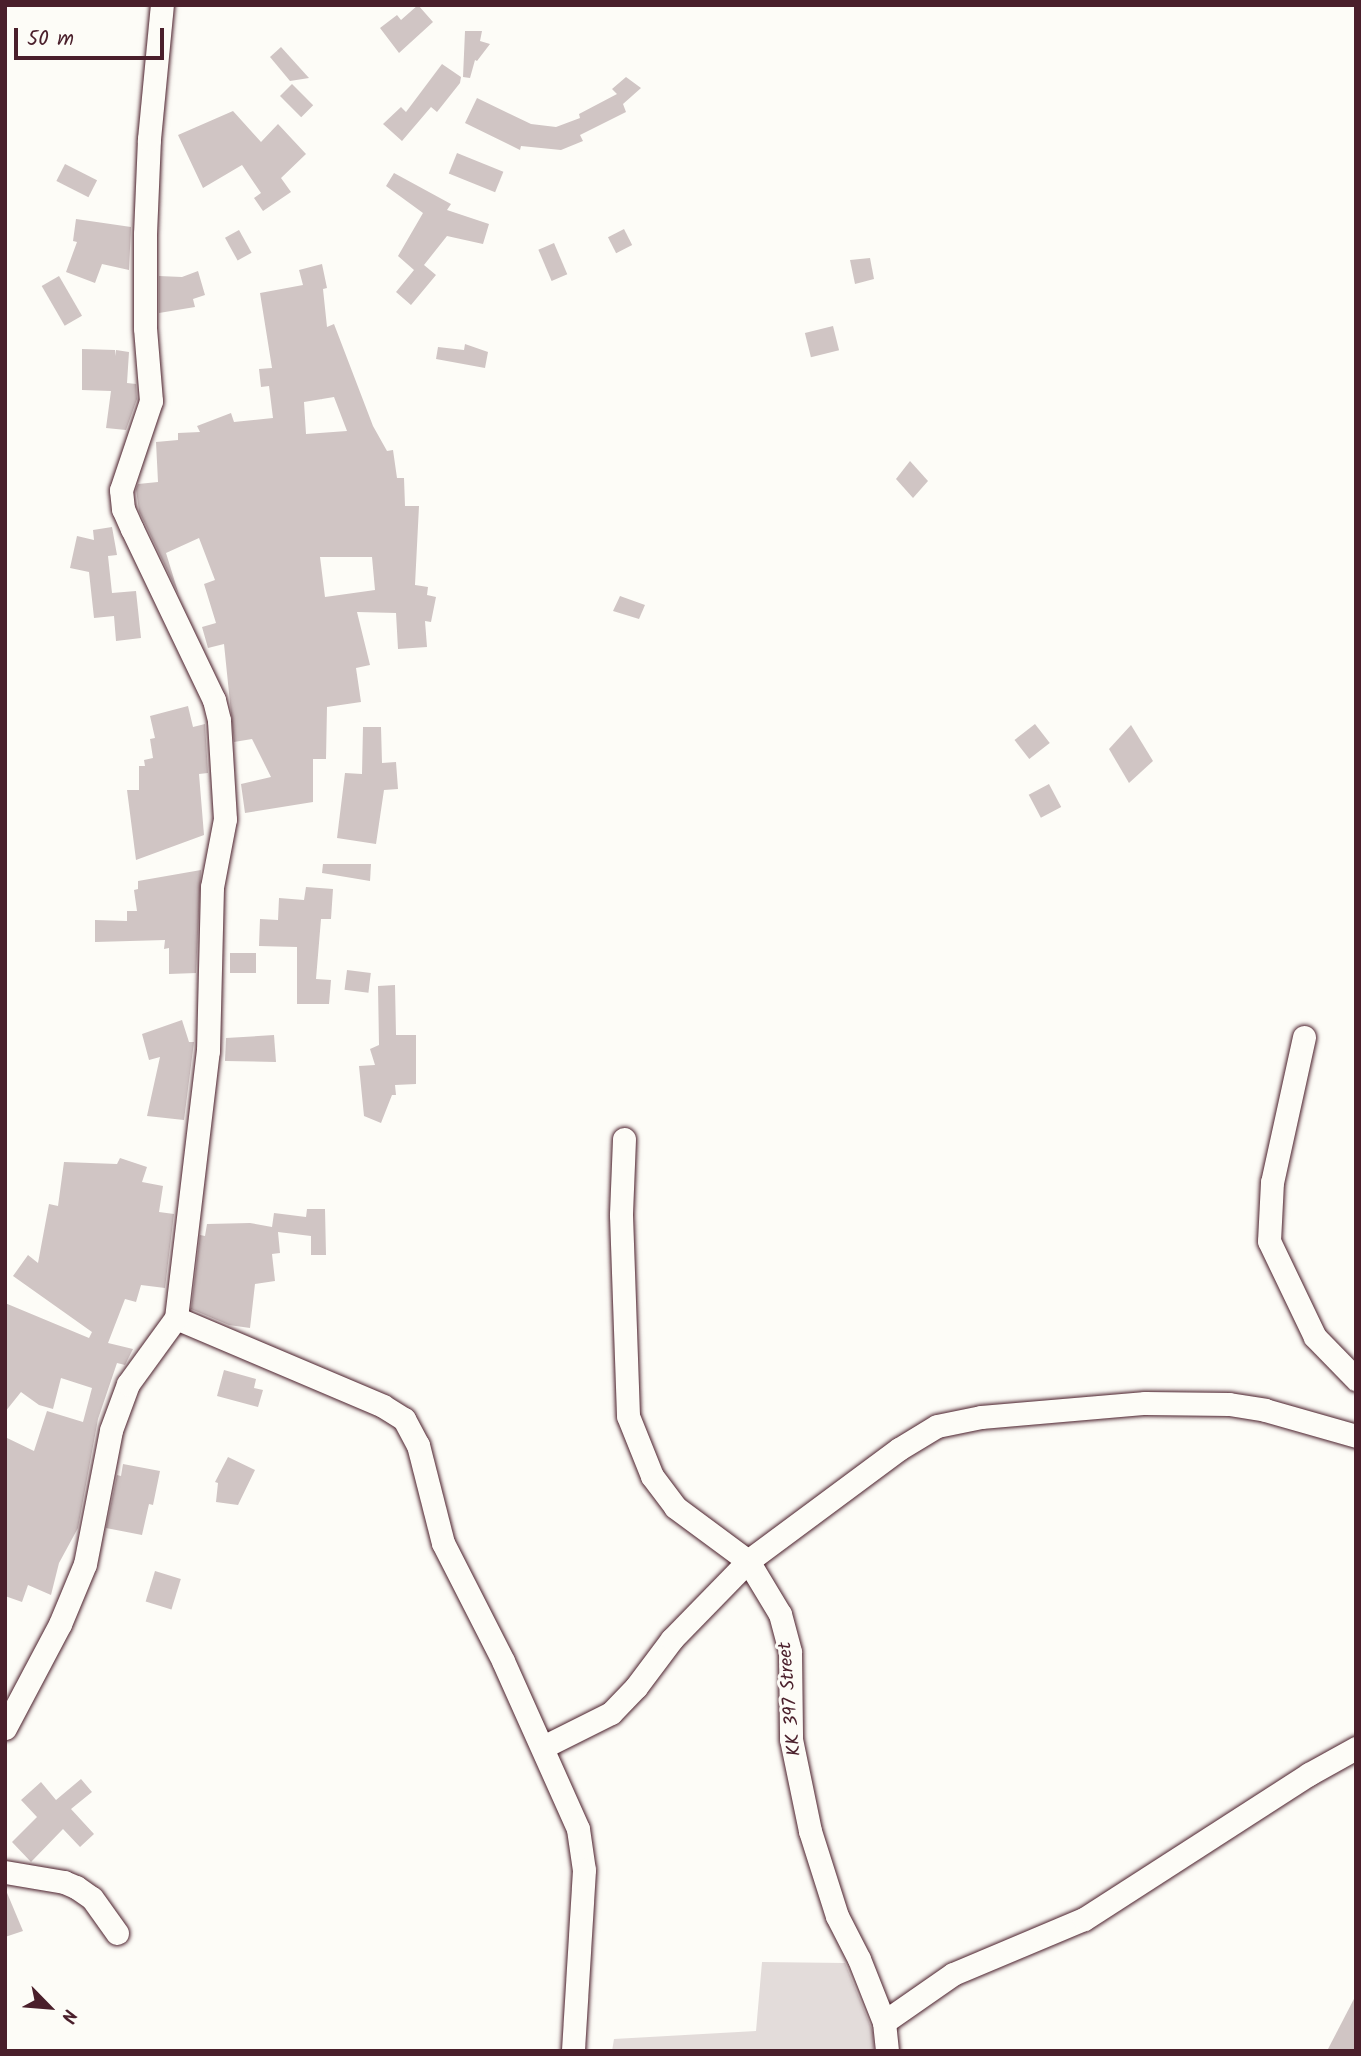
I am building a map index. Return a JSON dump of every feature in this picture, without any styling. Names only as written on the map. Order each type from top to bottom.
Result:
[{"type":"street","points":[[5,1728],[60,1624],[85,1564],[111,1430],[128,1384],[176,1318],[208,1051],[212,887],[225,803],[222,748],[214,700],[131,529],[123,509],[121,490],[151,401],[145,328],[145,234],[149,139],[162,5]]},
{"type":"street","points":[[1304,1037],[1272,1182],[1269,1241],[1315,1337],[1356,1379]]},
{"type":"street","name":"KK 397 Street","points":[[624,1139],[621,1214],[628,1416],[652,1476],[675,1507],[748,1561],[780,1614],[790,1652],[792,1739],[810,1831],[837,1916],[859,1959],[884,2022],[887,2051]]},
{"type":"street","points":[[176,1318],[383,1406],[404,1419],[418,1445],[443,1543],[543,1747],[579,1829],[584,1870],[573,2051]]},
{"type":"street","points":[[543,1747],[611,1713],[636,1687],[673,1639],[748,1561],[899,1449],[937,1426],[981,1417],[1145,1403],[1229,1404],[1265,1410],[1356,1436]]},
{"type":"street","points":[[884,2022],[953,1974],[1084,1919],[1298,1781],[1356,1748]]},
{"type":"street","points":[[5,1872],[64,1882],[76,1887],[92,1898],[117,1933]]},
{"type":"shaded area","points":[[762,1962],[845,1963],[873,2032],[874,2051],[612,2051],[614,2039],[756,2031]]},
{"type":"building","points":[[418,5],[433,22],[399,53],[380,28],[397,15],[401,20]]},
{"type":"building","points":[[465,31],[482,31],[480,41],[490,44],[477,61],[475,60],[470,78],[463,77]]},
{"type":"building","points":[[281,47],[309,78],[290,81],[270,57]]},
{"type":"building","points":[[442,64],[461,77],[460,83],[437,112],[431,107],[402,141],[383,124],[401,107],[406,112]]},
{"type":"building","points":[[626,77],[641,88],[623,104],[626,112],[580,135],[583,141],[561,150],[521,146],[520,150],[465,123],[477,98],[531,124],[556,127],[580,118],[579,114],[617,94],[612,89]]},
{"type":"building","points":[[292,84],[313,105],[301,117],[280,96]]},
{"type":"building","points":[[233,111],[261,142],[278,124],[306,154],[281,178],[291,192],[263,211],[254,198],[261,193],[242,165],[203,188],[178,135]]},
{"type":"building","points":[[457,153],[503,172],[495,192],[449,173]]},
{"type":"building","points":[[65,164],[97,180],[88,197],[56,181]]},
{"type":"building","points":[[394,173],[451,204],[447,210],[489,224],[483,244],[447,236],[424,265],[436,275],[411,305],[396,292],[414,270],[398,256],[423,213],[386,186]]},
{"type":"building","points":[[76,219],[131,227],[129,270],[102,264],[95,283],[66,272],[77,242],[73,241]]},
{"type":"building","points":[[624,229],[632,245],[616,253],[608,237]]},
{"type":"building","points":[[239,230],[252,253],[238,260],[225,238]]},
{"type":"building","points":[[554,243],[567,274],[552,281],[538,250]]},
{"type":"building","points":[[870,258],[874,279],[855,284],[850,260]]},
{"type":"building","points":[[322,264],[327,288],[323,289],[327,327],[334,324],[373,426],[387,451],[393,450],[397,478],[404,478],[405,506],[419,506],[415,585],[428,587],[427,595],[436,597],[431,622],[425,621],[427,647],[398,649],[396,613],[357,612],[370,665],[356,668],[361,702],[327,707],[326,759],[313,759],[313,802],[245,813],[241,784],[271,777],[252,739],[234,742],[224,644],[208,648],[202,627],[216,623],[204,584],[215,580],[199,538],[166,553],[179,595],[139,511],[136,489],[138,484],[158,482],[156,442],[178,440],[178,433],[200,432],[197,426],[231,413],[234,422],[273,418],[269,386],[261,387],[259,369],[272,368],[260,293],[303,285],[299,270]],"holes":[[[334,397],[347,431],[306,434],[304,402]],[[320,557],[372,557],[375,590],[325,597]]]},
{"type":"building","points":[[198,271],[205,295],[193,299],[195,307],[159,313],[159,276],[182,277]]},
{"type":"building","points":[[59,276],[82,316],[65,326],[42,286]]},
{"type":"building","points":[[833,326],[839,350],[811,357],[805,333]]},
{"type":"building","points":[[465,344],[488,352],[485,368],[436,359],[438,347],[464,350]]},
{"type":"building","points":[[82,349],[115,350],[115,356],[116,350],[129,352],[127,383],[136,384],[137,399],[126,430],[106,428],[111,391],[82,390]]},
{"type":"building","points":[[910,461],[928,481],[913,498],[896,479]]},
{"type":"building","points":[[112,527],[117,555],[108,556],[112,593],[136,591],[141,638],[116,641],[114,616],[94,618],[89,572],[70,568],[77,536],[94,540],[93,530]]},
{"type":"building","points":[[620,596],[645,605],[639,619],[613,611]]},
{"type":"building","points":[[188,706],[193,727],[205,724],[208,773],[199,774],[204,835],[136,860],[127,790],[139,790],[139,766],[145,766],[144,760],[153,758],[150,739],[155,738],[150,716]]},
{"type":"building","points":[[1035,724],[1050,743],[1029,759],[1015,740]]},
{"type":"building","points":[[1131,725],[1153,761],[1129,783],[1109,749]]},
{"type":"building","points":[[363,727],[381,727],[382,763],[396,762],[398,789],[384,790],[376,844],[337,838],[345,773],[362,774]]},
{"type":"building","points":[[1049,784],[1061,807],[1041,818],[1029,795]]},
{"type":"building","points":[[323,864],[371,864],[370,881],[322,873]]},
{"type":"building","points":[[201,870],[196,973],[169,974],[169,948],[164,949],[165,940],[95,942],[95,920],[127,921],[127,911],[137,911],[134,890],[138,889],[138,881]]},
{"type":"building","points":[[306,887],[333,889],[331,919],[321,919],[316,979],[331,980],[329,1004],[297,1004],[297,947],[259,946],[260,919],[278,920],[279,898],[304,900]]},
{"type":"building","points":[[230,953],[256,953],[256,973],[230,973]]},
{"type":"building","points":[[347,970],[371,973],[368,993],[345,990]]},
{"type":"building","points":[[395,985],[396,1035],[416,1035],[416,1084],[395,1085],[396,1095],[392,1095],[381,1123],[364,1116],[359,1066],[375,1065],[370,1049],[379,1045],[378,986]]},
{"type":"building","points":[[182,1020],[189,1042],[194,1042],[184,1120],[147,1116],[160,1057],[149,1060],[142,1034]]},
{"type":"building","points":[[274,1035],[276,1062],[225,1061],[226,1038]]},
{"type":"building","points":[[120,1158],[147,1167],[142,1182],[163,1186],[159,1212],[174,1214],[165,1288],[141,1285],[136,1302],[125,1299],[108,1343],[133,1349],[125,1365],[117,1363],[98,1419],[78,1528],[59,1563],[51,1595],[28,1585],[22,1602],[5,1596],[5,1437],[34,1451],[47,1411],[83,1422],[92,1388],[61,1378],[53,1409],[39,1405],[21,1392],[5,1412],[5,1303],[89,1338],[92,1332],[13,1276],[28,1255],[38,1263],[49,1204],[58,1206],[64,1162],[117,1164]]},
{"type":"building","points":[[307,1209],[325,1209],[326,1255],[311,1255],[311,1236],[278,1232],[280,1253],[272,1254],[275,1281],[255,1284],[250,1328],[229,1325],[191,1309],[200,1235],[205,1236],[207,1224],[250,1223],[272,1227],[274,1213],[306,1217]]},
{"type":"building","points":[[224,1370],[256,1379],[254,1388],[263,1390],[258,1407],[217,1396]]},
{"type":"building","points":[[228,1457],[255,1470],[238,1505],[216,1502],[218,1483],[215,1482]]},
{"type":"building","points":[[123,1464],[160,1471],[153,1505],[149,1504],[142,1535],[106,1528],[117,1475],[121,1476]]},
{"type":"building","points":[[155,1571],[181,1579],[171,1609],[146,1602]]},
{"type":"building","points":[[81,1779],[92,1792],[71,1809],[94,1834],[80,1847],[63,1829],[31,1862],[12,1842],[37,1817],[21,1800],[41,1782],[56,1800]]},
{"type":"building","points":[[5,1888],[23,1931],[5,1937]]},
{"type":"building","points":[[1356,1995],[1356,2051],[1327,2051]]}]
